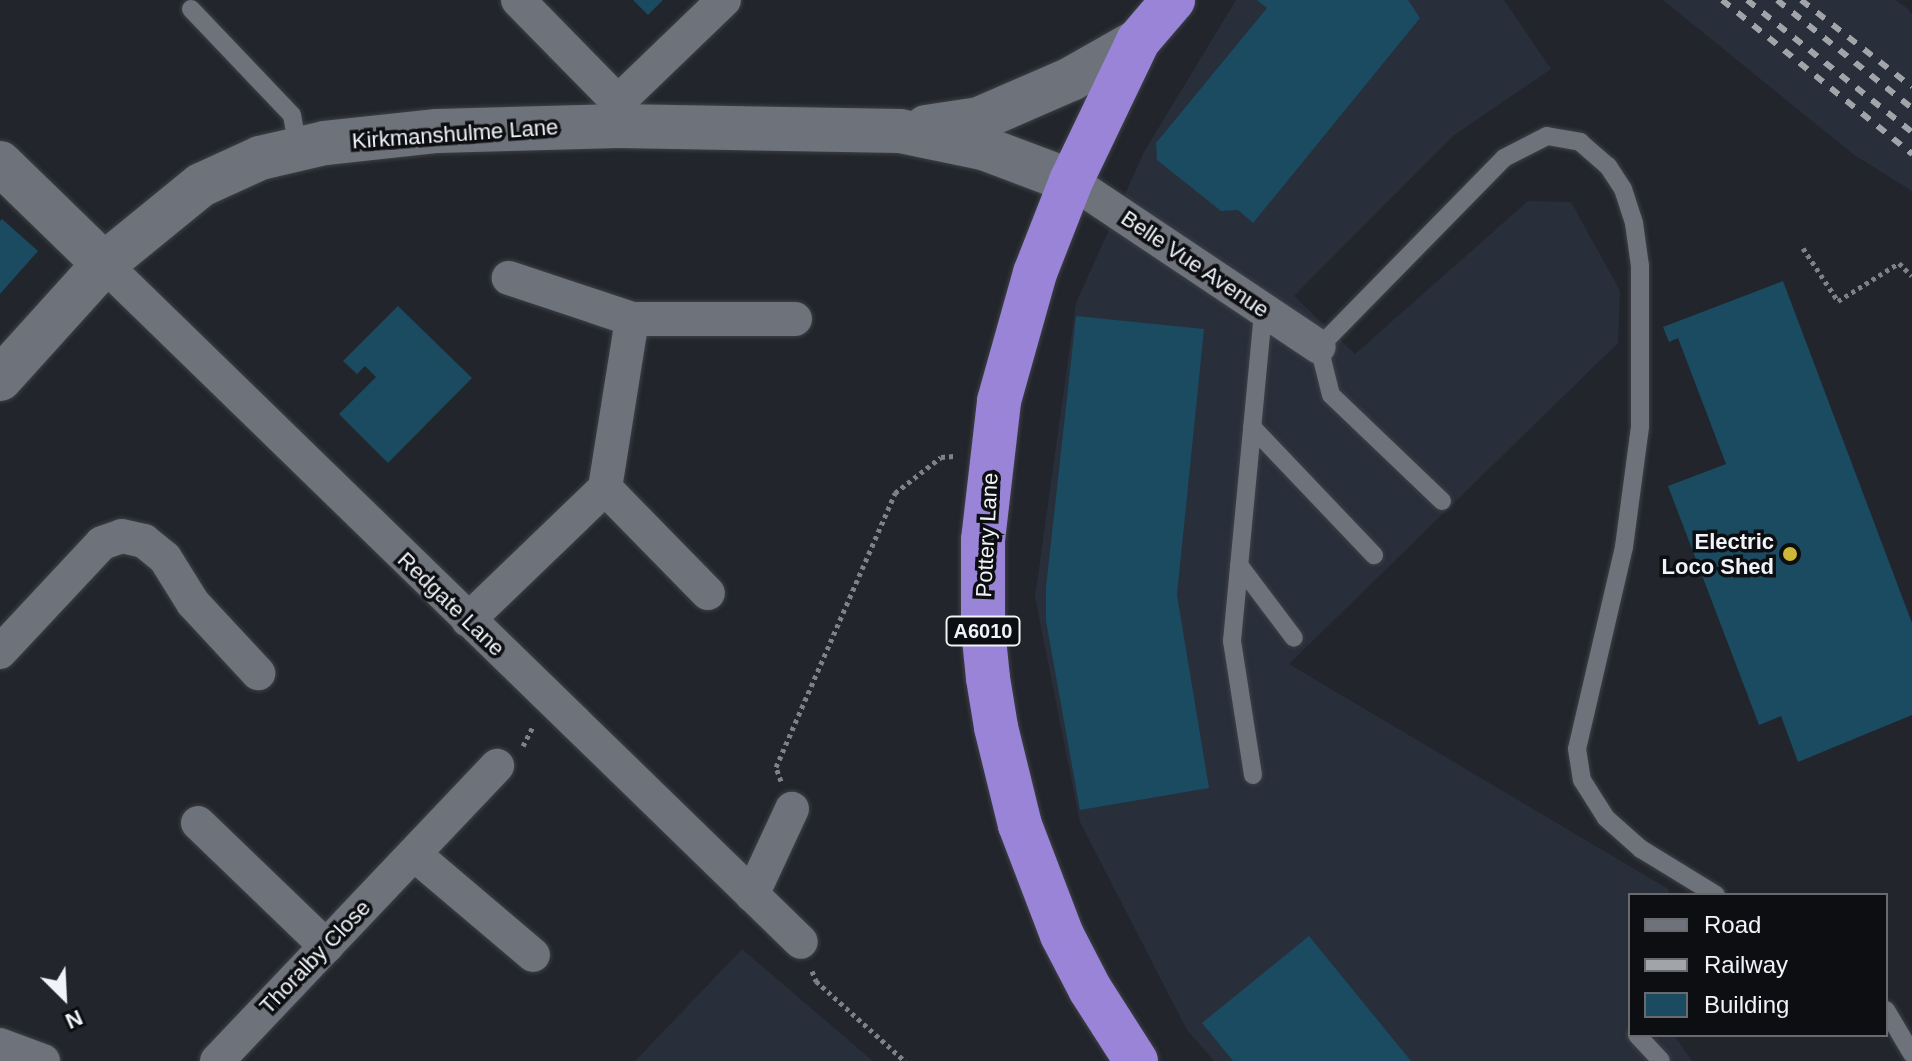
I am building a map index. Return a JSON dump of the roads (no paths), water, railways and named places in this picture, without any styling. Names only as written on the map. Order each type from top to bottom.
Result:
[{"type":"highway","name":"Kirkmanshulme Lane","points":[[1071,181],[1138,41],[1173,0]]},
{"type":"highway","name":"Pottery Lane","points":[[1071,181],[1015,336],[991,455],[983,540],[983,629],[996,727],[1020,825],[1062,935],[1104,1012],[1136,1061]]},
{"type":"street","points":[[518,0],[618,114],[724,0]]},
{"type":"street","name":"Kirkmanshulme Lane","points":[[900,131],[979,119],[1071,79],[1138,41]]},
{"type":"street","name":"Kirkmanshulme Lane","points":[[0,379],[104,264],[201,185],[260,158],[298,149],[437,131],[618,114],[900,131],[983,148],[1071,181]]},
{"type":"street","points":[[0,163],[104,264]]},
{"type":"street","name":"Belle Vue Avenue","points":[[1071,181],[1319,347]]},
{"type":"street","name":"Redgate Lane","points":[[104,264],[801,942]]},
{"type":"street","points":[[509,278],[632,319],[795,319]]},
{"type":"street","points":[[468,620],[605,488],[632,319]]},
{"type":"street","points":[[605,488],[708,593]]},
{"type":"street","points":[[0,652],[102,543],[122,536],[144,541],[165,558],[193,603],[258,673]]},
{"type":"street","name":"Thoralby Close","points":[[217,1061],[497,766]]},
{"type":"street","points":[[752,895],[792,809]]},
{"type":"street","points":[[198,823],[326,946]]},
{"type":"street","points":[[414,854],[533,955]]},
{"type":"street","points":[[0,1045],[16,1054],[43,1061]]},
{"type":"lane","points":[[191,9],[292,115],[298,149]]},
{"type":"lane","points":[[1442,501],[1331,395],[1319,347],[1504,158],[1547,136],[1580,142],[1608,166],[1623,189],[1631,211],[1640,266],[1640,427],[1624,547],[1577,749],[1582,780],[1606,818],[1641,849],[1713,893]]},
{"type":"lane","points":[[1253,775],[1232,641],[1263,311]]},
{"type":"lane","points":[[1252,427],[1374,555]]},
{"type":"lane","points":[[1239,565],[1294,638]]},
{"type":"lane","points":[[1888,1013],[1912,1054]]},
{"type":"lane","points":[[1639,1037],[1661,1061]]},
{"type":"railway","points":[[1722,0],[1912,154]]},
{"type":"railway","points":[[1747,0],[1912,132]]},
{"type":"railway","points":[[1777,0],[1912,108]]},
{"type":"railway","points":[[1801,0],[1912,87]]},
{"type":"place","name":"Electric Loco Shed","points":[[1790,554]]}]
